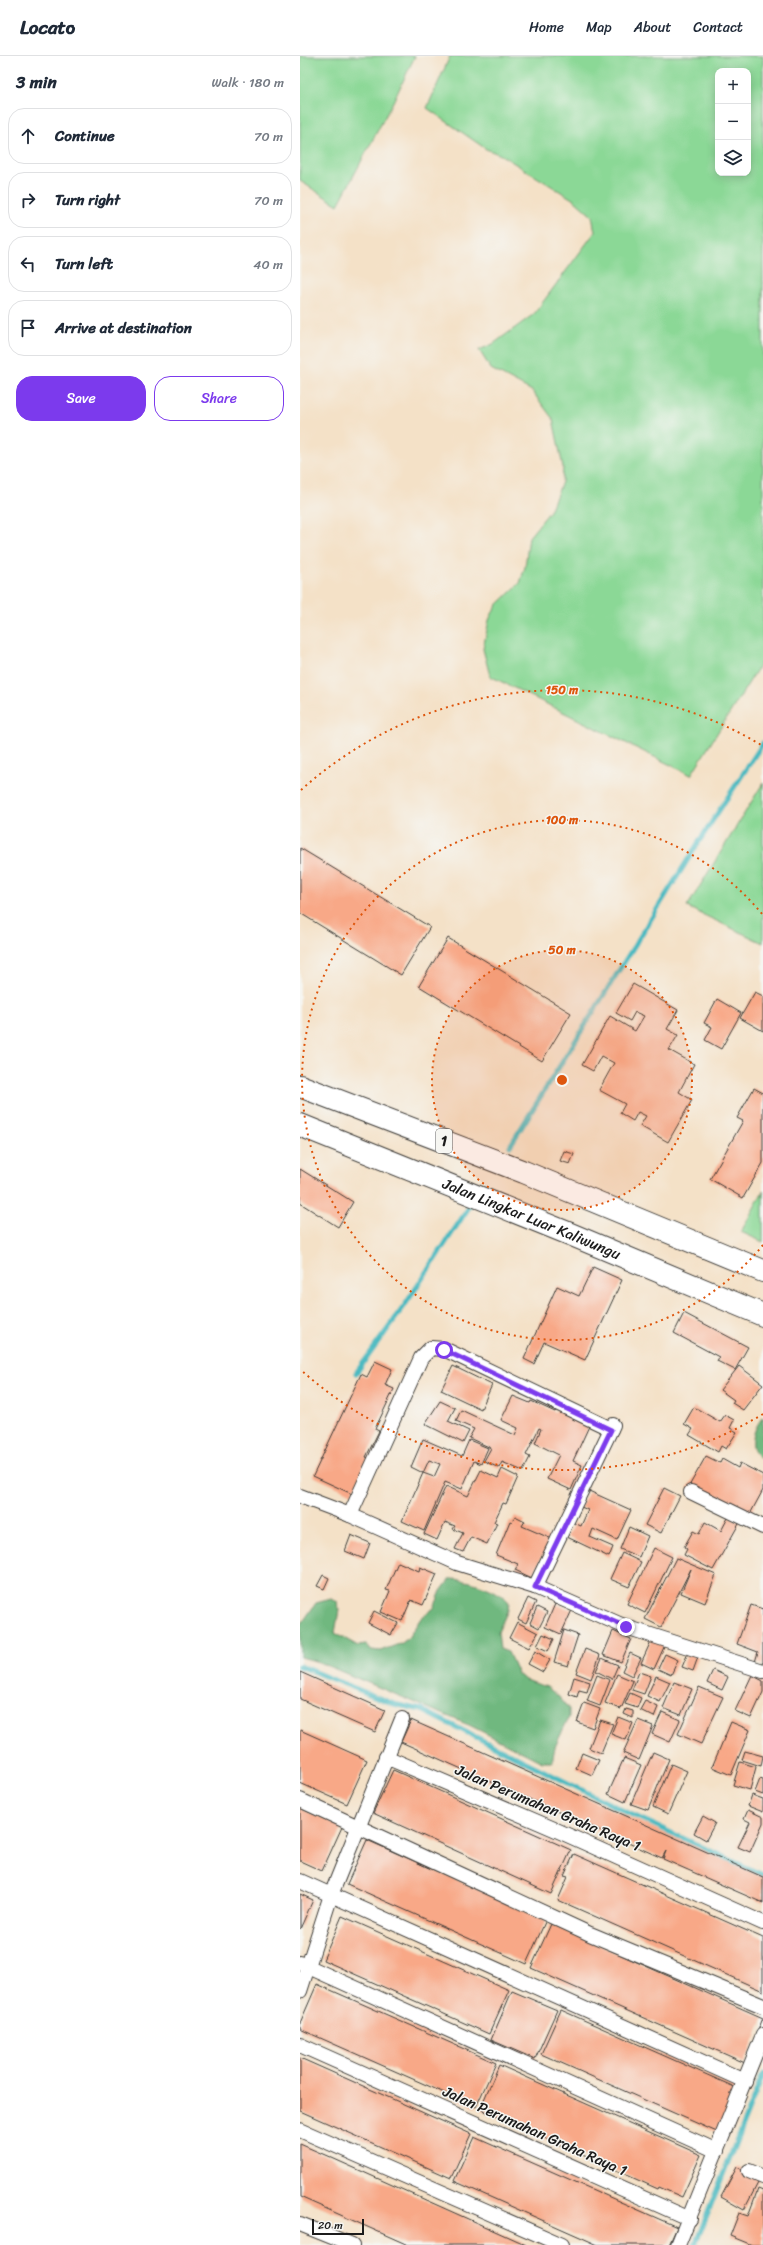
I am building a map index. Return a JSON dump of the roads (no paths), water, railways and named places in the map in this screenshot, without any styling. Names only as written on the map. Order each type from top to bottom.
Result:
[{"type":"highway","name":"1","points":[[300,1086],[524,1172],[763,1271]]},
{"type":"highway","name":"Jalan Lingkar Luar Kaliwungu","points":[[300,1125],[570,1234],[763,1315]]},
{"type":"street","points":[[350,1515],[421,1358],[431,1348],[444,1350],[612,1427],[535,1587]]},
{"type":"street","points":[[692,1492],[763,1527]]},
{"type":"street","points":[[304,1498],[350,1515],[457,1563],[535,1587],[626,1627],[763,1671]]},
{"type":"street","points":[[300,1991],[304,1965],[357,1826],[402,1719]]},
{"type":"street","name":"Jalan Perumahan Graha Raya 1","points":[[386,1757],[554,1829],[763,1923]]},
{"type":"street","points":[[300,1800],[590,1934],[763,2006]]},
{"type":"street","points":[[300,1881],[745,2082]]},
{"type":"street","points":[[304,1965],[717,2151]]},
{"type":"street","points":[[678,2245],[690,2219],[763,2034]]},
{"type":"street","name":"Jalan Perumahan Graha Raya 1","points":[[300,2045],[690,2219]]},
{"type":"street","points":[[300,2130],[562,2245]]},
{"type":"street","points":[[749,2171],[763,2177]]},
{"type":"street","points":[[300,2224],[352,2245]]},
{"type":"waterway","points":[[510,1146],[700,840],[763,743]]},
{"type":"waterway","points":[[356,1373],[405,1305],[473,1201]]},
{"type":"waterway","points":[[300,1666],[394,1704],[422,1710],[626,1812],[763,1875]]},
{"type":"waterway","points":[[695,2245],[763,2074]]}]
